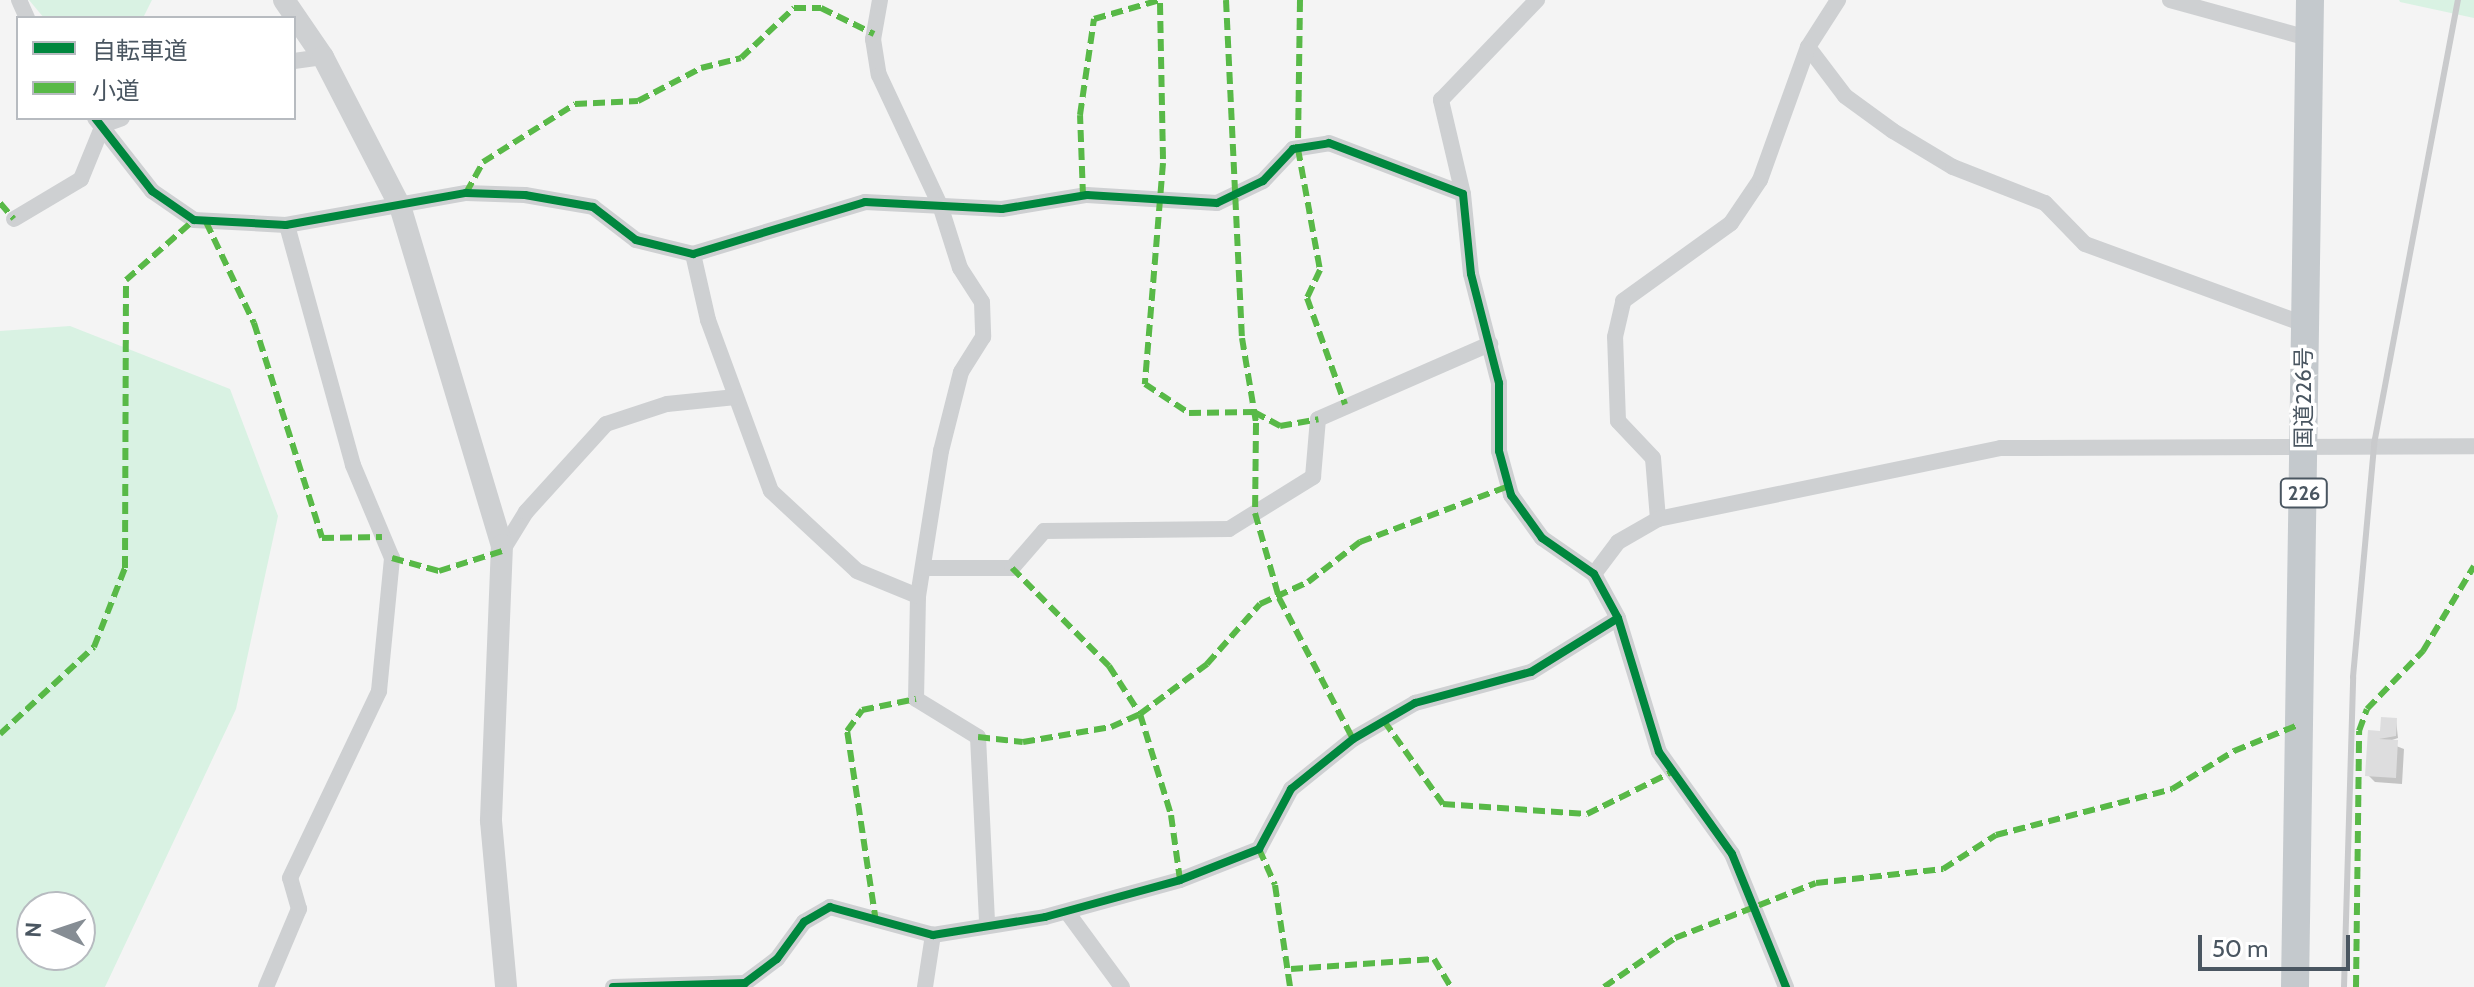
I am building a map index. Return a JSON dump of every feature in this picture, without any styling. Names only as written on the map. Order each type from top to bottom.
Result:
[{"type":"highway","name":"国道226号","points":[[2295,987],[2310,0]]},
{"type":"street","points":[[880,0],[873,39],[879,75],[940,205],[960,268],[982,302],[983,337],[961,372],[918,596],[916,699],[978,737],[987,924]]},
{"type":"street","points":[[1537,0],[1441,100],[1463,194],[1471,274],[1490,344],[1511,495],[1542,538],[1594,574],[1618,618],[1659,752],[1732,854],[1786,987]]},
{"type":"street","points":[[1658,519],[1653,458],[1618,421],[1615,337],[1623,301],[1731,223],[1760,180],[1808,47],[1838,0]]},
{"type":"street","points":[[2170,0],[2308,38]]},
{"type":"street","points":[[296,18],[323,57],[400,206],[502,551],[491,821],[506,987]]},
{"type":"street","points":[[1808,47],[1845,96],[1893,131],[1953,167],[2045,203],[2085,244],[2304,324]]},
{"type":"street","points":[[296,61],[323,57]]},
{"type":"street","points":[[99,122],[152,191],[194,220],[287,225],[466,193],[525,195],[593,207],[636,240],[693,254],[865,202],[1002,209],[1087,195],[1217,203],[1263,181],[1293,149],[1329,143],[1463,194]]},
{"type":"street","points":[[14,219],[81,179],[99,122]]},
{"type":"street","points":[[266,987],[299,909],[290,878],[379,691],[392,558],[353,465],[287,225]]},
{"type":"street","points":[[693,254],[736,397],[771,491],[857,571],[918,596]]},
{"type":"street","points":[[923,568],[1012,568],[1044,531],[1229,529],[1313,477],[1318,419],[1490,344]]},
{"type":"street","points":[[502,551],[526,512],[606,424],[667,404],[736,397]]},
{"type":"street","points":[[1594,574],[1618,542],[1658,519],[2001,448],[2305,444],[2474,446]]},
{"type":"street","points":[[613,987],[745,983],[777,959],[804,922],[830,907],[933,935],[1067,912],[1259,849],[1291,789],[1353,739],[1415,703],[1531,672],[1618,618]]},
{"type":"street","points":[[1067,912],[1122,987]]},
{"type":"street","points":[[925,987],[933,935]]},
{"type":"green space","points":[[29,0],[152,0],[144,16],[42,16]]},
{"type":"green space","points":[[2474,0],[2474,18],[2400,2]]},
{"type":"green space","points":[[70,326],[230,389],[278,516],[236,709],[105,987],[0,987],[0,331]]},
{"type":"building","points":[[2381,717],[2397,718],[2396,736],[2379,739],[2398,740],[2396,778],[2365,776],[2368,730],[2380,731]]},
{"type":"railway","points":[[2344,987],[2353,677],[2374,444],[2458,0]]},
{"type":"marked path","points":[[1083,196],[1080,115],[1094,19],[1160,0]]},
{"type":"marked path","points":[[1226,0],[1242,338],[1256,423],[1255,513],[1279,598],[1353,739]]},
{"type":"marked path","points":[[1300,0],[1298,149],[1320,270],[1307,298],[1345,404]]},
{"type":"marked path","points":[[1160,3],[1163,163],[1145,384],[1189,413],[1254,412],[1280,426],[1318,419]]},
{"type":"marked path","points":[[466,193],[483,162],[575,104],[638,101],[701,68],[741,58],[794,8],[821,8],[874,34]]},
{"type":"marked path","points":[[0,203],[14,219]]},
{"type":"marked path","points":[[0,734],[94,647],[125,568],[126,280],[194,220]]},
{"type":"marked path","points":[[206,222],[254,323],[322,538],[382,537]]},
{"type":"marked path","points":[[978,737],[1023,742],[1111,727],[1140,714],[1207,664],[1260,604],[1308,582],[1360,542],[1509,486]]},
{"type":"marked path","points":[[392,558],[439,571],[502,551]]},
{"type":"marked path","points":[[2356,987],[2359,731],[2367,709],[2423,651],[2474,566]]},
{"type":"marked path","points":[[1012,568],[1109,666],[1140,714],[1171,815],[1180,880]]},
{"type":"marked path","points":[[876,922],[847,731],[862,710],[916,699]]},
{"type":"marked path","points":[[1384,721],[1443,804],[1587,814],[1672,772]]},
{"type":"marked path","points":[[1604,987],[1675,938],[1816,883],[1943,869],[1996,835],[2172,789],[2234,751],[2298,725]]},
{"type":"marked path","points":[[1259,849],[1275,885],[1290,987]]},
{"type":"marked path","points":[[1291,969],[1434,959],[1451,987]]},
{"type":"cycle path","points":[[97,120],[152,191],[194,220],[286,225],[466,193],[525,195],[593,207],[636,240],[693,254],[865,202],[1002,209],[1087,195],[1217,203],[1263,181],[1293,149],[1329,143],[1463,194],[1471,274],[1499,383],[1499,451],[1511,495],[1542,538],[1594,574],[1618,618],[1659,752],[1732,854],[1786,987]]},
{"type":"cycle path","points":[[613,987],[745,983],[777,959],[804,922],[830,907],[933,935],[1045,917],[1180,880],[1259,849],[1291,789],[1353,739],[1415,703],[1531,672],[1618,618]]}]
